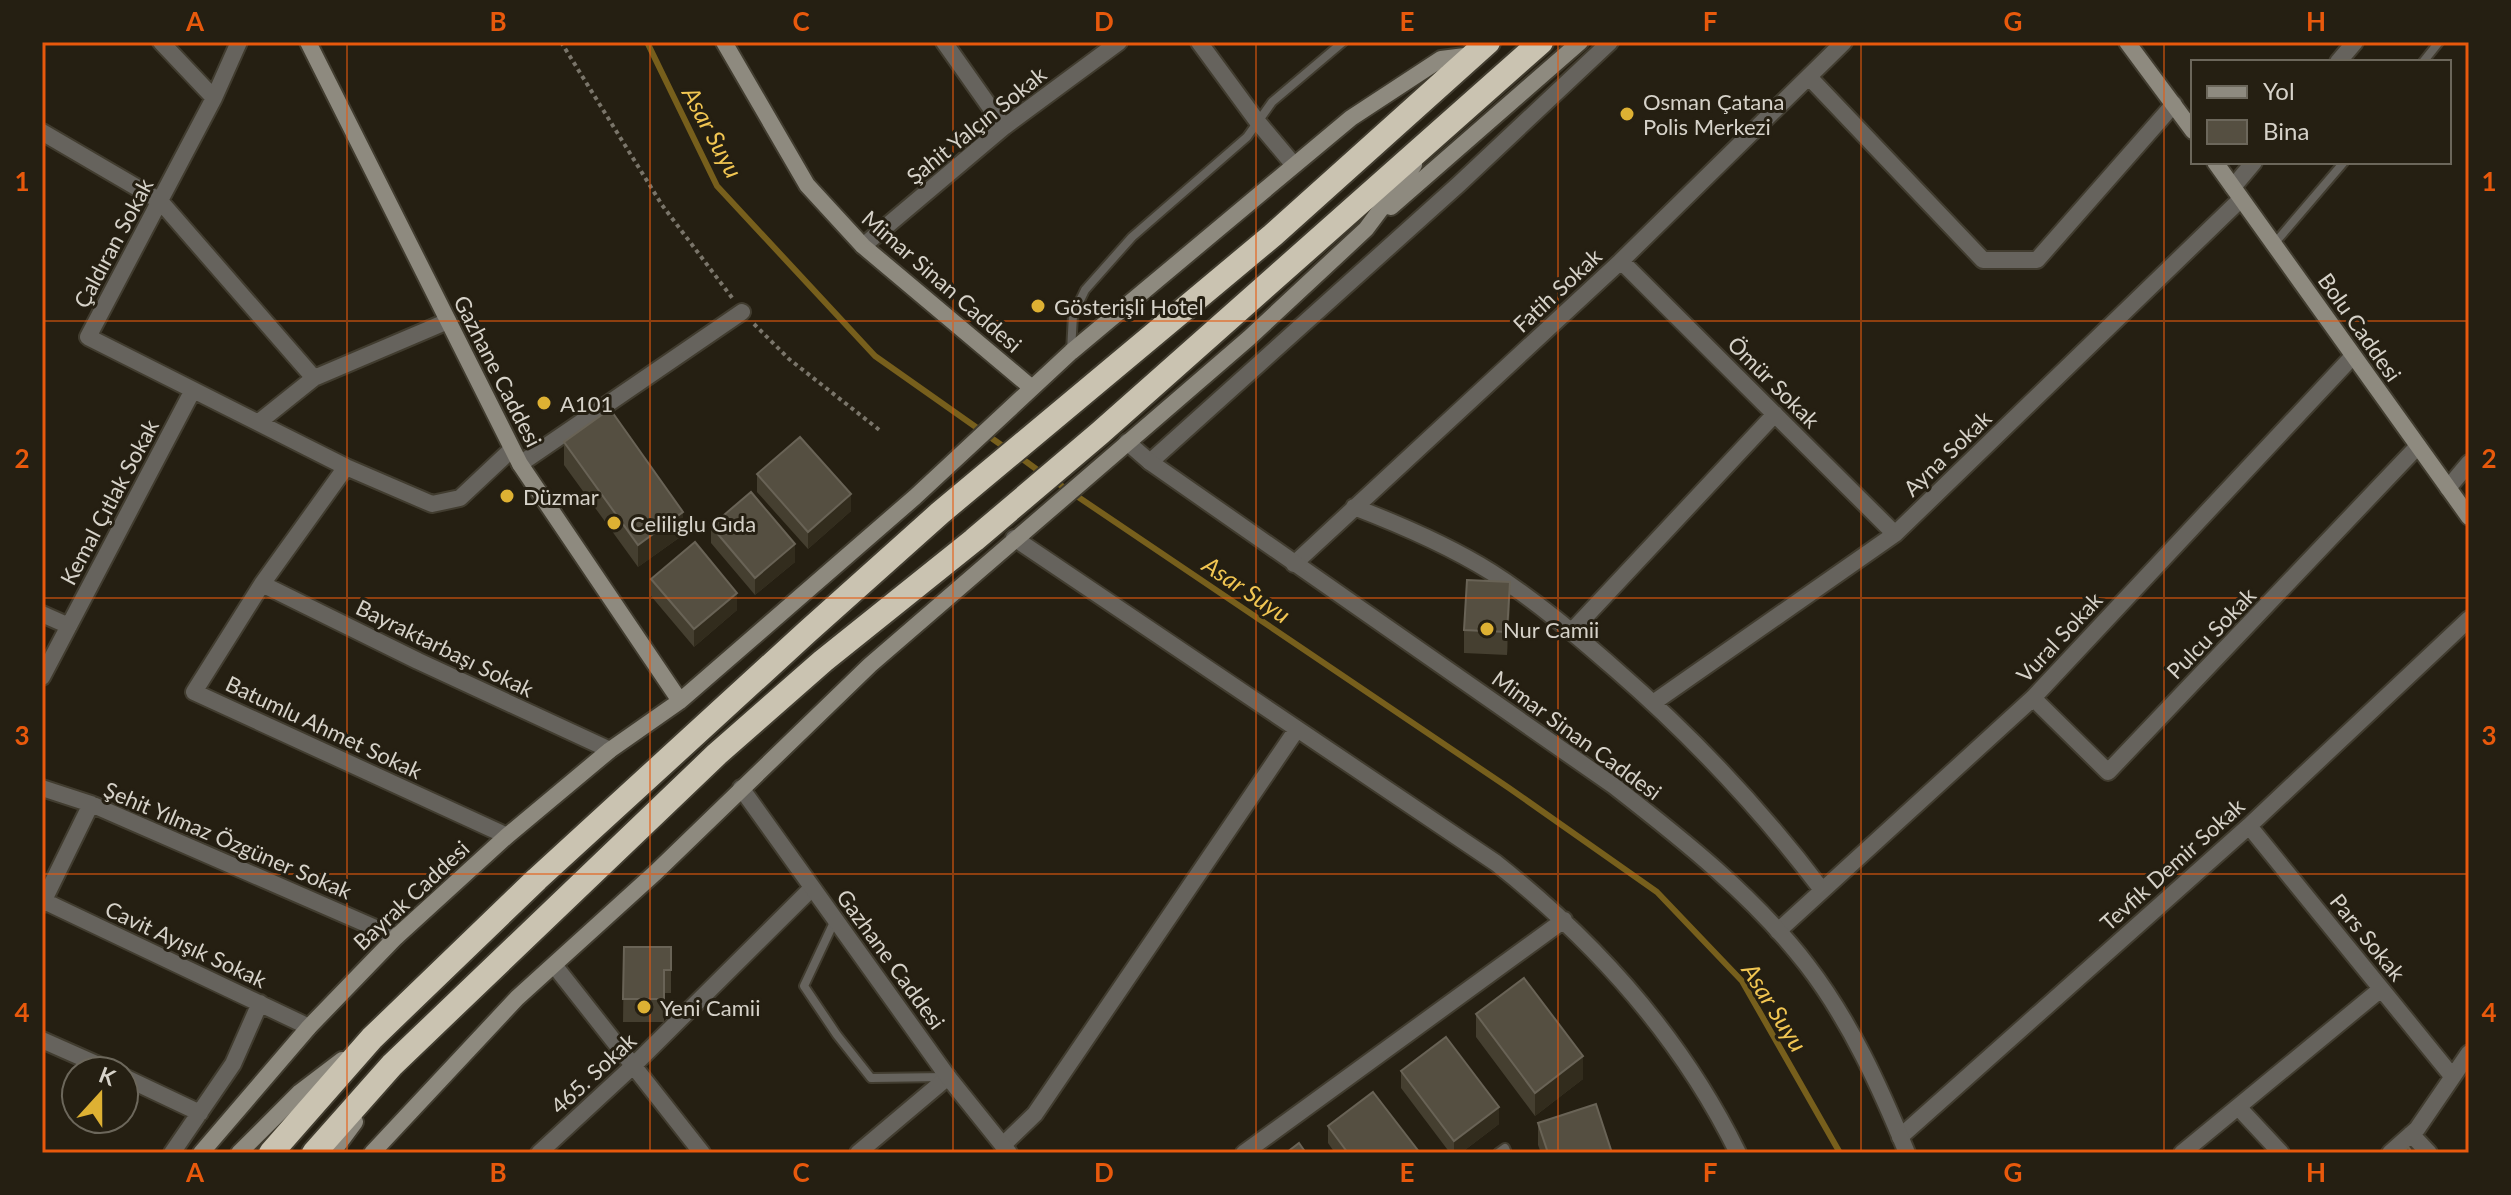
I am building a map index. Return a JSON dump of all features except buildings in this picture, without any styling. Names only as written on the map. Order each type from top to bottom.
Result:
[{"type":"highway","points":[[314,1153],[397,1060],[717,754],[823,661],[974,540],[1100,433],[1541,42]]},
{"type":"highway","points":[[271,1153],[372,1038],[537,879],[940,513],[1273,235],[1481,48]]},
{"type":"main road","name":"Gazhane Caddesi","points":[[308,42],[516,456],[680,701]]},
{"type":"main road","name":"Mimar Sinan Caddesi","points":[[724,42],[807,185],[863,246],[1032,388]]},
{"type":"main road","points":[[372,1153],[517,998],[656,872],[870,665],[1249,338],[1361,234],[1580,42]]},
{"type":"main road","points":[[2127,42],[2191,128]]},
{"type":"main road","name":"Bayrak Caddesi","points":[[201,1153],[309,1027],[396,937],[507,836],[610,750],[680,701],[915,497],[1071,352],[1293,164],[1351,118],[1408,79],[1441,59],[1481,48]]},
{"type":"main road","points":[[1361,234],[1434,139]]},
{"type":"main road","name":"Bolu Caddesi","points":[[2216,164],[2469,517]]},
{"type":"main road","points":[[239,1153],[300,1092],[372,1038]]},
{"type":"main road","points":[[332,1153],[397,1060]]},
{"type":"street","points":[[161,42],[214,98]]},
{"type":"street","name":"Çaldıran Sokak","points":[[239,42],[214,98],[88,337],[346,467],[432,504],[460,498],[516,456],[742,312]]},
{"type":"street","points":[[944,42],[1004,127]]},
{"type":"street","name":"Şahit Yalçın Sokak","points":[[863,246],[1004,127],[1119,42]]},
{"type":"street","points":[[1199,42],[1293,164]]},
{"type":"street","points":[[1150,462],[1610,42]]},
{"type":"street","name":"Fatih Sokak","points":[[1294,564],[1621,261],[1844,42]]},
{"type":"street","points":[[2340,60],[2355,42]]},
{"type":"street","points":[[1809,77],[1983,260],[2037,260],[2174,104]]},
{"type":"street","points":[[42,132],[160,201],[314,378]]},
{"type":"street","name":"Ayna Sokak","points":[[1653,703],[1895,534],[2237,193],[2253,164]]},
{"type":"street","points":[[1361,234],[1373,260]]},
{"type":"street","name":"Ömür Sokak","points":[[1621,261],[1895,534]]},
{"type":"street","points":[[259,422],[314,378],[448,321]]},
{"type":"street","name":"Vural Sokak","points":[[1778,931],[2033,698],[2353,356]]},
{"type":"street","name":"Kemal Çıtlak Sokak","points":[[42,677],[193,390]]},
{"type":"street","points":[[1572,631],[1775,414]]},
{"type":"street","name":"Pulcu Sokak","points":[[2033,698],[2108,772],[2418,446]]},
{"type":"street","name":"Mimar Sinan Caddesi","points":[[1121,448],[1150,462],[1614,786],[1677,835],[1778,931],[1807,965],[1841,1015],[1904,1145]]},
{"type":"street","points":[[2448,488],[2469,463]]},
{"type":"street","name":"Batumlu Ahmet Sokak","points":[[346,467],[262,584],[194,692],[507,836]]},
{"type":"street","points":[[1354,507],[1451,549],[1501,579],[1572,631],[1653,703],[1737,785],[1822,890]]},
{"type":"street","points":[[1014,538],[1496,863],[1564,920],[1619,976],[1661,1027],[1716,1109],[1738,1153]]},
{"type":"street","name":"Bayraktarbaşı Sokak","points":[[262,584],[610,750]]},
{"type":"street","points":[[42,614],[69,626]]},
{"type":"street","name":"Tevfik Demir Sokak","points":[[1904,1145],[2469,619]]},
{"type":"street","points":[[1006,1149],[1035,1114],[1297,729]]},
{"type":"street","name":"Şehit Yılmaz Özgüner Sokak","points":[[42,788],[91,804],[396,937]]},
{"type":"street","name":"Gazhane Caddesi","points":[[741,788],[948,1077],[1006,1149]]},
{"type":"street","points":[[43,902],[91,804]]},
{"type":"street","name":"Pars Sokak","points":[[2249,826],[2452,1076]]},
{"type":"street","name":"465. Sokak","points":[[539,1153],[633,1066],[812,888]]},
{"type":"street","name":"Cavit Ayışık Sokak","points":[[43,902],[309,1027]]},
{"type":"street","points":[[1244,1153],[1564,920]]},
{"type":"street","points":[[554,965],[702,1153]]},
{"type":"street","points":[[2182,1153],[2381,989]]},
{"type":"street","points":[[172,1153],[233,1064],[260,1003]]},
{"type":"street","points":[[42,1040],[76,1055]]},
{"type":"street","points":[[2390,1153],[2417,1129],[2469,1053]]},
{"type":"street","points":[[858,1153],[948,1077]]},
{"type":"street","points":[[140,1085],[200,1113]]},
{"type":"street","points":[[2239,1108],[2281,1153]]},
{"type":"street","points":[[2411,1134],[2429,1153]]},
{"type":"lane","points":[[1071,352],[1073,315],[1085,290],[1132,237],[1247,137],[1272,102],[1343,42]]},
{"type":"lane","points":[[2425,60],[2439,42]]},
{"type":"lane","points":[[2274,244],[2342,164]]},
{"type":"lane","points":[[836,919],[804,986],[837,1035],[871,1078],[948,1077]]},
{"type":"lane","points":[[1498,1153],[1505,1148],[1507,1153]]},
{"type":"path","points":[[561,42],[662,205],[742,312],[789,359],[882,432]]},
{"type":"waterway","name":"Asar Suyu","points":[[647,42],[717,186],[875,356],[1007,449]]},
{"type":"waterway","name":"Asar Suyu","points":[[1017,455],[1043,474]]},
{"type":"waterway","name":"Asar Suyu","points":[[1053,480],[1509,788],[1657,892],[1742,981],[1840,1153]]},
{"type":"place","name":"Osman Çatana Polis Merkezi","points":[[1627,114]]},
{"type":"place","name":"Gösterişli Hotel","points":[[1038,306]]},
{"type":"place","name":"A101","points":[[544,403]]},
{"type":"place","name":"Düzmar","points":[[507,496]]},
{"type":"place","name":"Celiliglu Gıda","points":[[614,523]]},
{"type":"place","name":"Nur Camii","points":[[1487,629]]},
{"type":"place","name":"Yeni Camii","points":[[644,1007]]}]
